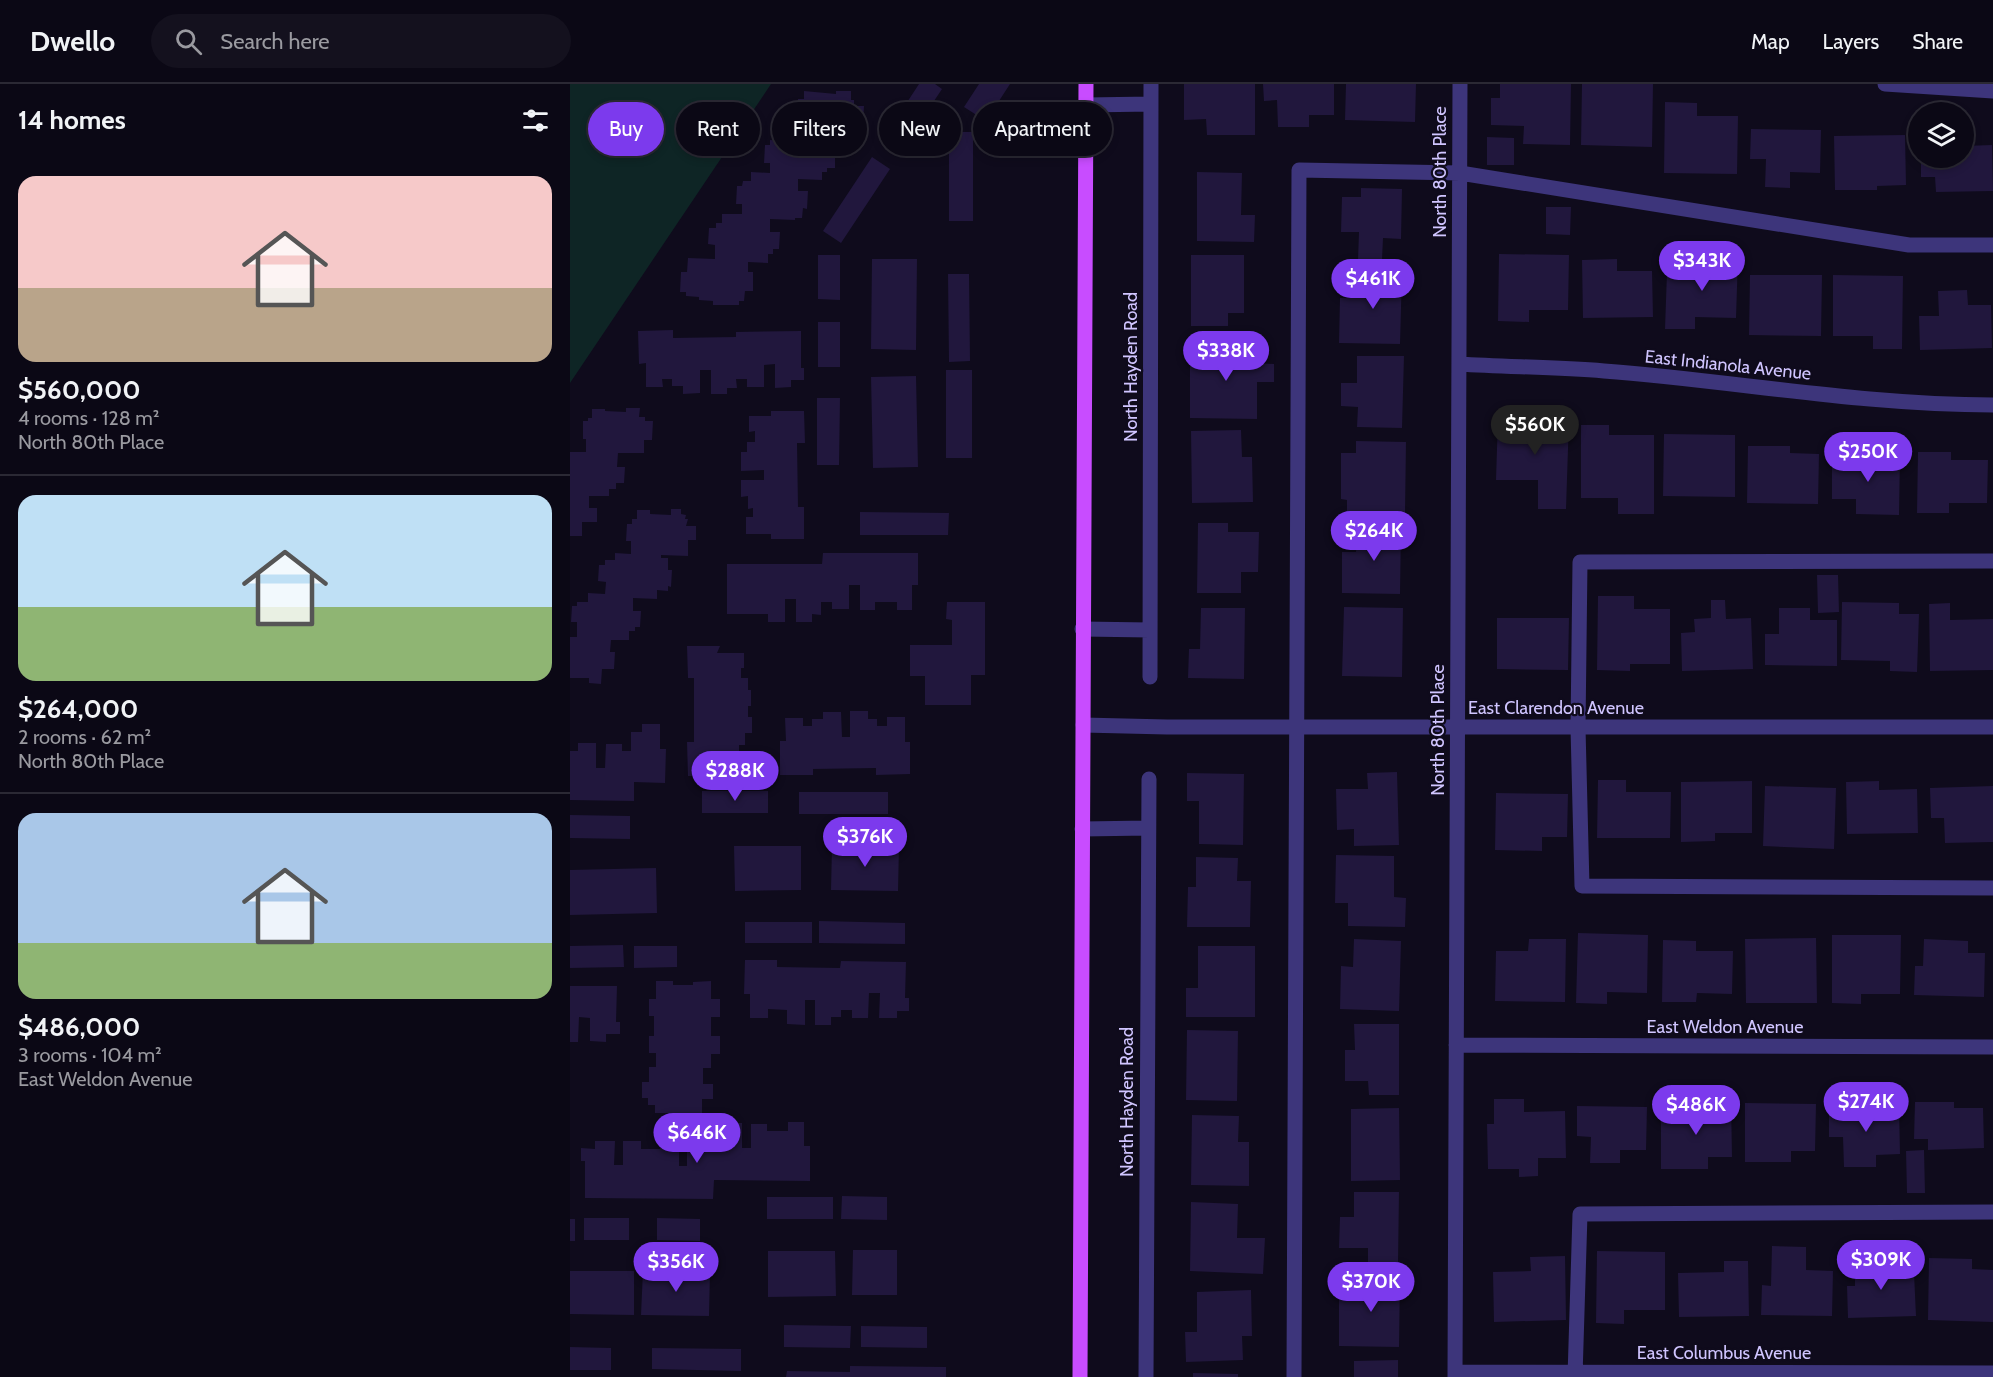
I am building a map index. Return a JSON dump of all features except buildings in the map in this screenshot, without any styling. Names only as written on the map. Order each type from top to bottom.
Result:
[{"type":"main road","points":[[1086,84],[1086,102]]},
{"type":"main road","points":[[1080,1377],[1086,156]]},
{"type":"street","name":"North Hayden Road","points":[[1150,678],[1151,84]]},
{"type":"street","name":"North 80th Place","points":[[1455,1375],[1460,84]]},
{"type":"street","points":[[1885,84],[1993,91]]},
{"type":"street","points":[[1112,105],[1151,104]]},
{"type":"street","points":[[1294,1377],[1299,170],[1460,173],[1909,245],[1993,245]]},
{"type":"street","name":"East Indianola Avenue","points":[[1459,364],[1604,371],[1835,397],[1943,405],[1993,405]]},
{"type":"street","points":[[1993,561],[1580,562],[1578,728],[1581,886],[1993,888]]},
{"type":"street","points":[[1082,629],[1150,630]]},
{"type":"street","name":"East Clarendon Avenue","points":[[1083,725],[1578,728],[1993,727]]},
{"type":"street","name":"North Hayden Road","points":[[1146,1377],[1149,779]]},
{"type":"street","points":[[1082,829],[1148,828]]},
{"type":"street","name":"East Weldon Avenue","points":[[1456,1046],[1993,1047]]},
{"type":"street","points":[[1575,1375],[1580,1214],[1993,1212]]},
{"type":"street","name":"East Columbus Avenue","points":[[1455,1375],[1993,1373]]},
{"type":"green space","points":[[570,84],[771,84],[759,102],[676,102],[676,156],[723,156],[570,383]]}]
